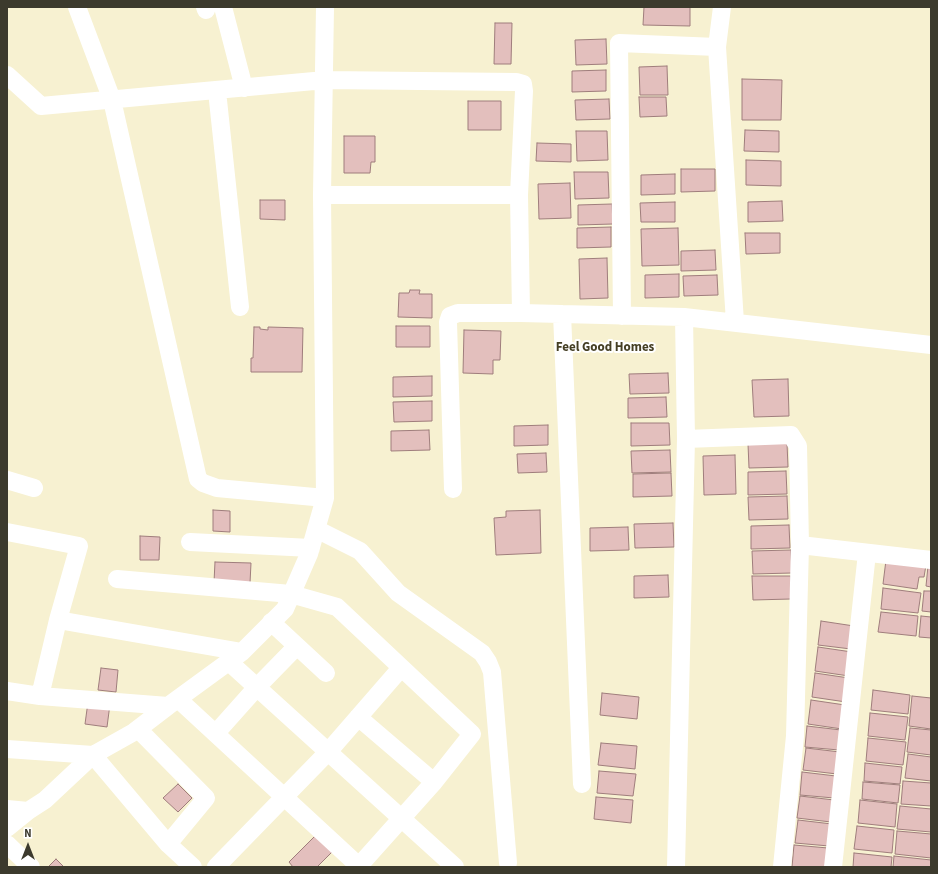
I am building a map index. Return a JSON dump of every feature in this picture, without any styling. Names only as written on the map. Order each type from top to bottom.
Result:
[{"type":"street","points":[[77,7],[112,100],[198,479],[203,483],[217,488],[325,498]]},
{"type":"street","points":[[7,828],[28,811],[45,800],[93,755],[138,729],[236,657],[285,609],[311,548],[325,498],[322,195],[325,7]]},
{"type":"street","points":[[722,7],[717,47],[735,322]]},
{"type":"street","points":[[212,8],[244,88]]},
{"type":"street","points":[[622,316],[619,43],[717,47]]},
{"type":"street","points":[[7,75],[41,106],[325,80],[516,82],[522,84],[524,91],[519,195],[521,313]]},
{"type":"street","points":[[217,91],[240,307]]},
{"type":"street","points":[[322,195],[519,195]]},
{"type":"street","points":[[453,489],[448,322],[450,316],[458,313],[684,317],[931,345]]},
{"type":"street","points":[[562,314],[582,784]]},
{"type":"street","points":[[676,867],[686,439],[684,317]]},
{"type":"street","points":[[686,439],[791,435],[798,446],[800,545],[794,736],[782,867]]},
{"type":"street","points":[[7,480],[34,488]]},
{"type":"street","points":[[316,529],[360,551],[398,593],[482,653],[488,662],[492,672],[508,863]]},
{"type":"street","points":[[7,532],[79,546],[58,620],[40,696]]},
{"type":"street","points":[[190,542],[311,548]]},
{"type":"street","points":[[800,545],[931,560]]},
{"type":"street","points":[[833,867],[867,553]]},
{"type":"street","points":[[7,691],[40,696],[173,702],[216,733],[359,867],[434,782],[472,734],[337,607],[291,594],[117,579]]},
{"type":"street","points":[[58,620],[236,657],[256,687],[455,867]]},
{"type":"street","points":[[272,622],[296,647],[326,673]]},
{"type":"street","points":[[216,733],[256,687],[296,647]]},
{"type":"street","points":[[216,867],[328,752],[401,668]]},
{"type":"street","points":[[358,717],[434,782]]},
{"type":"street","points":[[138,729],[206,798],[168,844]]},
{"type":"street","points":[[7,750],[93,755],[168,844],[193,867]]},
{"type":"street","points":[[7,809],[28,811]]},
{"type":"street","points":[[7,844],[31,867]]},
{"type":"building","points":[[644,7],[690,7],[690,26],[643,25]]},
{"type":"building","points":[[495,23],[512,23],[511,64],[494,64]]},
{"type":"building","points":[[606,39],[607,64],[576,65],[575,40]]},
{"type":"building","points":[[667,66],[668,95],[640,95],[639,67]]},
{"type":"building","points":[[606,70],[606,91],[572,92],[572,71]]},
{"type":"building","points":[[742,79],[782,80],[781,120],[742,120]]},
{"type":"building","points":[[639,97],[666,97],[667,116],[640,117]]},
{"type":"building","points":[[609,99],[610,119],[576,120],[575,100]]},
{"type":"building","points":[[468,101],[501,101],[501,130],[468,130]]},
{"type":"building","points":[[745,130],[779,131],[779,152],[744,151]]},
{"type":"building","points":[[576,131],[607,131],[608,160],[577,161]]},
{"type":"building","points":[[344,136],[375,136],[375,162],[371,162],[370,173],[344,173]]},
{"type":"building","points":[[537,143],[571,144],[571,162],[536,161]]},
{"type":"building","points":[[746,160],[781,161],[781,186],[746,185]]},
{"type":"building","points":[[681,169],[715,169],[715,191],[681,192]]},
{"type":"building","points":[[574,172],[608,172],[609,198],[575,199]]},
{"type":"building","points":[[675,174],[675,194],[641,195],[641,175]]},
{"type":"building","points":[[570,183],[571,218],[539,219],[538,184]]},
{"type":"building","points":[[260,200],[285,200],[285,220],[260,219]]},
{"type":"building","points":[[782,201],[783,221],[748,222],[748,202]]},
{"type":"building","points":[[675,202],[675,222],[641,222],[640,203]]},
{"type":"building","points":[[612,204],[613,224],[578,225],[578,205]]},
{"type":"building","points":[[611,227],[611,247],[577,248],[577,228]]},
{"type":"building","points":[[678,228],[679,265],[642,266],[641,229]]},
{"type":"building","points":[[745,233],[780,233],[780,253],[746,254]]},
{"type":"building","points":[[715,250],[716,270],[681,271],[681,251]]},
{"type":"building","points":[[607,258],[608,298],[580,299],[579,259]]},
{"type":"building","points":[[679,274],[679,297],[645,298],[645,275]]},
{"type":"building","points":[[717,275],[718,295],[684,296],[683,276]]},
{"type":"building","points":[[410,290],[420,290],[419,294],[432,294],[432,318],[398,317],[399,293],[409,293]]},
{"type":"building","points":[[396,326],[430,326],[430,347],[396,347]]},
{"type":"building","points":[[254,327],[260,327],[260,329],[268,330],[268,327],[303,328],[302,372],[251,372]]},
{"type":"building","points":[[464,330],[501,331],[500,360],[493,360],[493,374],[463,373]]},
{"type":"building","points":[[668,373],[669,393],[630,394],[629,374]]},
{"type":"building","points":[[432,376],[432,396],[393,397],[393,377]]},
{"type":"building","points":[[788,379],[789,416],[754,417],[752,380]]},
{"type":"building","points":[[666,397],[667,417],[628,418],[628,398]]},
{"type":"building","points":[[432,401],[432,421],[394,422],[393,402]]},
{"type":"building","points":[[631,423],[669,423],[670,445],[631,446]]},
{"type":"building","points":[[548,425],[548,445],[514,446],[514,426]]},
{"type":"building","points":[[429,430],[430,450],[391,451],[391,431]]},
{"type":"building","points":[[787,443],[788,467],[749,468],[748,444]]},
{"type":"building","points":[[670,450],[671,472],[632,473],[631,451]]},
{"type":"building","points":[[546,453],[547,472],[518,473],[517,454]]},
{"type":"building","points":[[735,455],[736,494],[704,495],[703,456]]},
{"type":"building","points":[[786,471],[787,494],[748,495],[748,472]]},
{"type":"building","points":[[671,473],[672,496],[633,497],[633,474]]},
{"type":"building","points":[[787,496],[788,519],[749,520],[748,497]]},
{"type":"building","points":[[213,510],[230,511],[230,532],[213,531]]},
{"type":"building","points":[[540,510],[541,553],[496,555],[494,518],[506,517],[506,511]]},
{"type":"building","points":[[673,523],[674,547],[635,548],[634,524]]},
{"type":"building","points":[[789,525],[790,548],[751,549],[751,526]]},
{"type":"building","points":[[628,527],[629,550],[590,551],[590,528]]},
{"type":"building","points":[[140,536],[160,537],[159,560],[140,560]]},
{"type":"building","points":[[791,550],[792,573],[753,574],[752,551]]},
{"type":"building","points":[[886,560],[926,565],[924,577],[919,577],[917,589],[883,584]]},
{"type":"building","points":[[215,562],[251,563],[250,583],[214,582]]},
{"type":"building","points":[[928,566],[931,566],[931,587],[926,586]]},
{"type":"building","points":[[668,575],[669,597],[634,598],[634,576]]},
{"type":"building","points":[[752,576],[791,576],[791,599],[753,600]]},
{"type":"building","points":[[883,588],[921,593],[918,613],[881,609]]},
{"type":"building","points":[[924,591],[931,591],[931,612],[922,611]]},
{"type":"building","points":[[881,612],[918,616],[916,636],[878,632]]},
{"type":"building","points":[[921,616],[931,617],[931,638],[919,637]]},
{"type":"building","points":[[821,621],[854,626],[851,649],[818,645]]},
{"type":"building","points":[[818,647],[852,652],[849,676],[815,671]]},
{"type":"building","points":[[101,668],[118,670],[116,692],[98,690]]},
{"type":"building","points":[[815,673],[849,678],[846,702],[812,697]]},
{"type":"building","points":[[873,690],[910,695],[908,714],[871,710]]},
{"type":"building","points":[[602,693],[639,697],[637,719],[600,715]]},
{"type":"building","points":[[912,696],[931,698],[931,729],[909,726]]},
{"type":"building","points":[[811,700],[845,705],[842,729],[808,724]]},
{"type":"building","points":[[88,702],[110,704],[107,727],[85,724]]},
{"type":"building","points":[[870,713],[908,717],[905,740],[868,736]]},
{"type":"building","points":[[807,726],[841,730],[839,750],[805,747]]},
{"type":"building","points":[[910,728],[931,730],[931,755],[907,752]]},
{"type":"building","points":[[868,738],[906,742],[903,765],[866,761]]},
{"type":"building","points":[[601,743],[637,746],[635,769],[598,765]]},
{"type":"building","points":[[806,748],[840,752],[837,774],[803,770]]},
{"type":"building","points":[[908,754],[931,757],[931,781],[905,778]]},
{"type":"building","points":[[865,763],[902,767],[900,784],[864,781]]},
{"type":"building","points":[[599,771],[636,774],[633,796],[597,793]]},
{"type":"building","points":[[802,772],[836,776],[834,798],[800,795]]},
{"type":"building","points":[[903,781],[931,783],[931,806],[901,804]]},
{"type":"building","points":[[863,782],[900,785],[898,803],[862,799]]},
{"type":"building","points":[[178,784],[192,798],[178,812],[163,798]]},
{"type":"building","points":[[800,796],[834,800],[831,822],[797,818]]},
{"type":"building","points":[[596,797],[633,800],[631,823],[594,819]]},
{"type":"building","points":[[860,800],[897,804],[895,827],[858,823]]},
{"type":"building","points":[[900,806],[931,809],[931,832],[897,829]]},
{"type":"building","points":[[798,820],[832,824],[829,846],[795,843]]},
{"type":"building","points":[[857,826],[894,830],[892,853],[854,849]]},
{"type":"building","points":[[897,831],[931,834],[931,858],[895,854]]},
{"type":"building","points":[[319,832],[336,848],[317,867],[293,867],[289,862]]},
{"type":"building","points":[[794,845],[828,848],[826,867],[792,867]]},
{"type":"building","points":[[854,853],[892,857],[891,867],[853,867]]},
{"type":"building","points":[[894,856],[931,860],[931,867],[893,867]]},
{"type":"building","points":[[56,859],[64,867],[48,867]]},
{"type":"district","name":"Feel Good Homes","points":[[605,348]]}]
